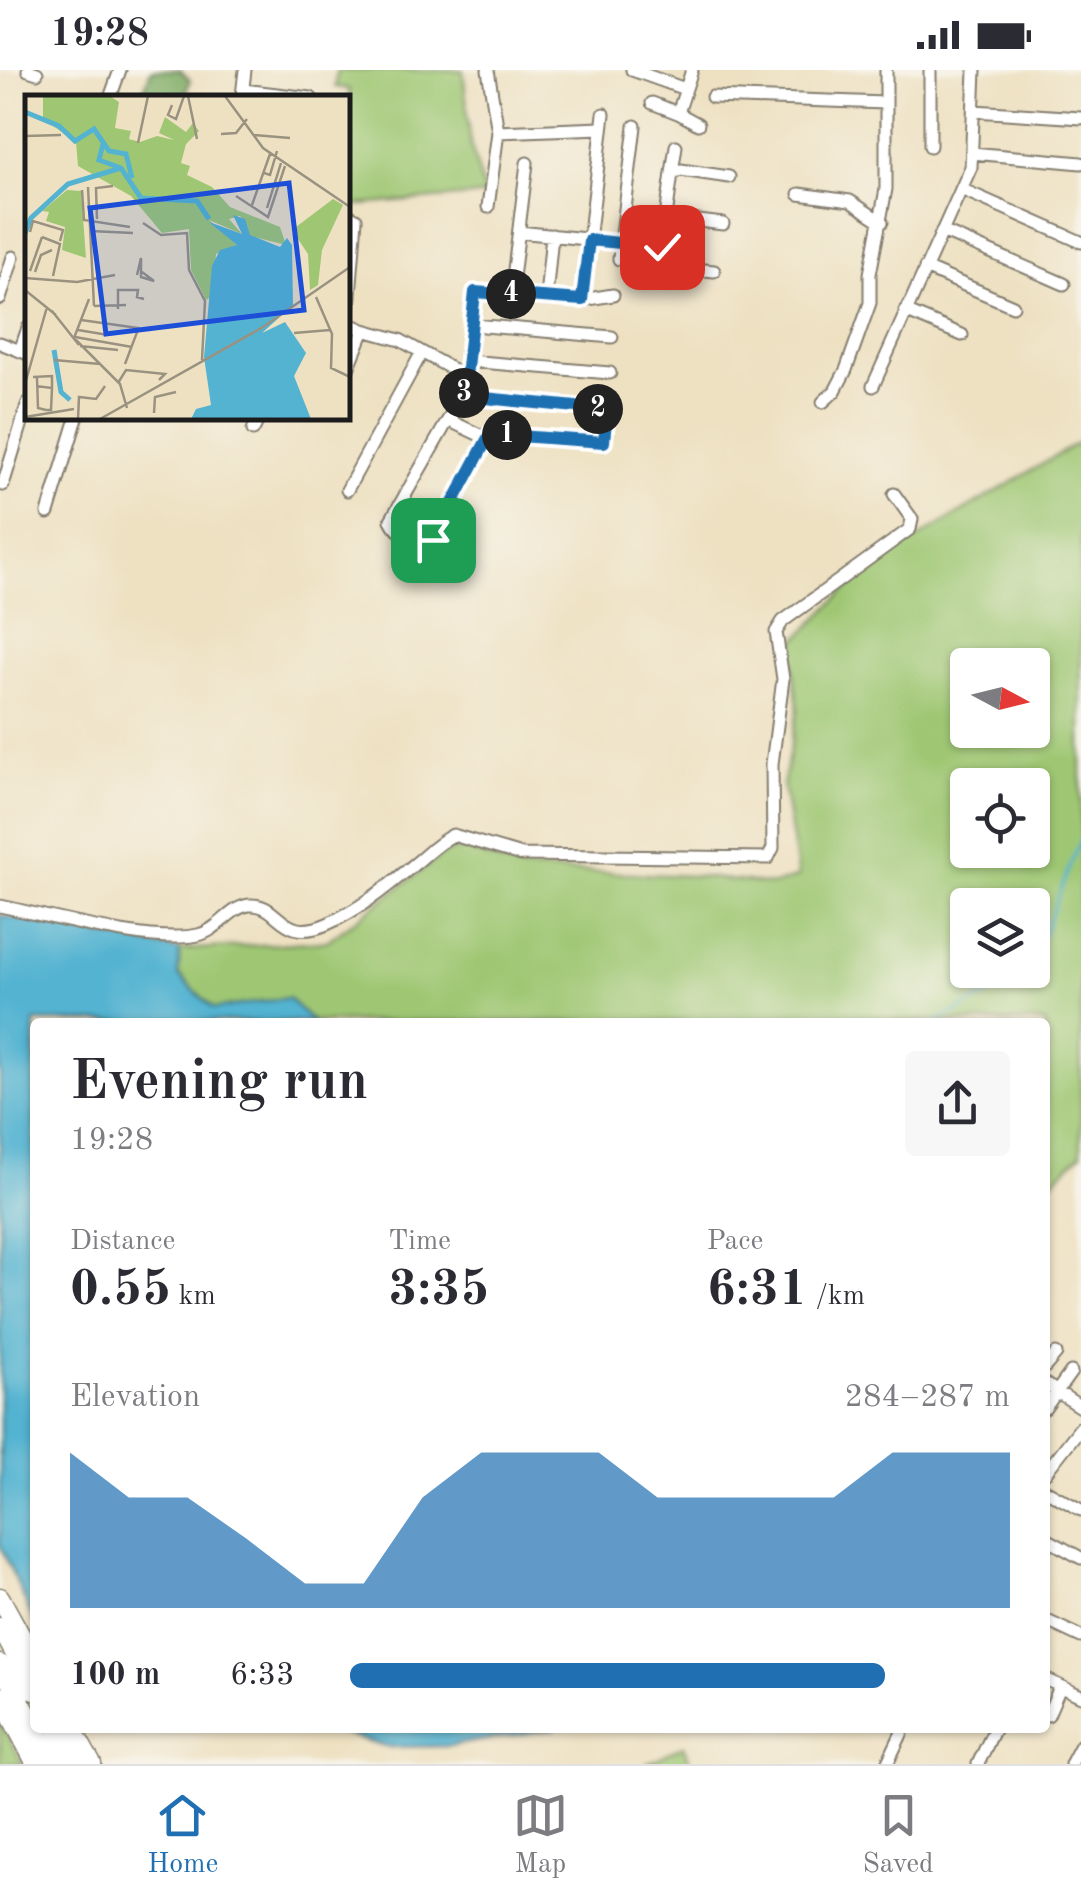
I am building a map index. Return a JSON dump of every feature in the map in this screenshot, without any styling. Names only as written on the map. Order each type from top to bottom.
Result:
[{"type":"main road","points":[[0,1597],[30,1652]]},
{"type":"main road","points":[[0,1627],[30,1682]]},
{"type":"main road","points":[[0,1664],[30,1718]]},
{"type":"main road","points":[[0,1696],[36,1764]]},
{"type":"main road","points":[[38,1733],[56,1764]]},
{"type":"main road","points":[[59,1733],[75,1764]]},
{"type":"main road","points":[[75,1733],[92,1764]]},
{"type":"street","points":[[111,95],[120,70]]},
{"type":"street","points":[[488,70],[498,132],[488,207]]},
{"type":"street","points":[[632,70],[685,88]]},
{"type":"street","points":[[678,113],[692,70]]},
{"type":"street","points":[[823,402],[836,391],[870,303],[870,274],[886,189],[886,70]]},
{"type":"street","points":[[930,70],[930,146]]},
{"type":"street","points":[[873,386],[971,167],[974,70]]},
{"type":"street","points":[[240,72],[242,94]]},
{"type":"street","points":[[712,97],[885,104]]},
{"type":"street","points":[[652,103],[698,124]]},
{"type":"street","points":[[974,110],[1081,118]]},
{"type":"street","points":[[582,300],[604,114]]},
{"type":"street","points":[[620,259],[635,126]]},
{"type":"street","points":[[498,132],[602,128]]},
{"type":"street","points":[[676,146],[660,261],[664,266],[714,271]]},
{"type":"street","points":[[972,153],[1081,163]]},
{"type":"street","points":[[511,294],[527,164]]},
{"type":"street","points":[[672,174],[677,170],[729,176]]},
{"type":"street","points":[[961,188],[1081,242]]},
{"type":"street","points":[[800,194],[850,201],[882,222]]},
{"type":"street","points":[[350,216],[356,219],[350,297]]},
{"type":"street","points":[[666,217],[724,224]]},
{"type":"street","points":[[942,230],[1064,284]]},
{"type":"street","points":[[519,232],[662,247]]},
{"type":"street","points":[[546,297],[552,235]]},
{"type":"street","points":[[0,299],[13,256]]},
{"type":"street","points":[[926,268],[1012,306]]},
{"type":"street","points":[[464,396],[607,410],[604,442],[490,434],[433,540],[420,542],[396,530],[392,520],[464,396],[475,292],[582,300],[613,296]]},
{"type":"street","points":[[905,312],[962,335]]},
{"type":"street","points":[[350,324],[400,340],[466,376]]},
{"type":"street","points":[[473,325],[612,337]]},
{"type":"street","points":[[350,363],[364,330]]},
{"type":"street","points":[[0,343],[24,352]]},
{"type":"street","points":[[347,490],[421,354]]},
{"type":"street","points":[[468,361],[610,372]]},
{"type":"street","points":[[3,485],[25,414]]},
{"type":"street","points":[[48,513],[75,420]]},
{"type":"street","points":[[448,420],[486,438]]},
{"type":"street","points":[[0,906],[132,932],[180,936],[208,931],[240,908],[254,905],[285,925],[303,930],[325,925],[369,901],[453,835],[520,855],[768,858],[772,848],[772,764],[782,694],[776,632],[783,621],[910,529],[912,519],[894,494]]},
{"type":"street","points":[[1050,1361],[1056,1354]]},
{"type":"street","points":[[1050,1401],[1072,1372]]},
{"type":"street","points":[[1050,1388],[1081,1407]]},
{"type":"street","points":[[1050,1467],[1081,1427]]},
{"type":"street","points":[[1050,1493],[1081,1510]]},
{"type":"street","points":[[1050,1541],[1081,1558]]},
{"type":"street","points":[[1050,1622],[1081,1637]]},
{"type":"street","points":[[1050,1681],[1081,1696]]},
{"type":"street","points":[[1050,1710],[1060,1686]]},
{"type":"street","points":[[887,1764],[902,1733]]},
{"type":"street","points":[[978,1764],[993,1733]]},
{"type":"street","points":[[1071,1764],[1081,1745]]},
{"type":"green space","points":[[151,70],[180,70],[190,80],[186,95],[142,95]]},
{"type":"green space","points":[[337,70],[463,70],[471,146],[485,195],[350,206],[350,95],[349,89],[335,87]]},
{"type":"green space","points":[[1081,441],[1081,1154],[1050,1183],[1050,1018],[309,1018],[288,998],[214,1009],[178,974],[180,950],[327,941],[448,851],[464,849],[522,869],[694,876],[774,885],[798,877],[783,785],[798,709],[791,645],[868,568]]},
{"type":"green space","points":[[0,1720],[23,1764],[0,1764]]},
{"type":"green space","points":[[683,1746],[691,1764],[646,1764]]},
{"type":"water","points":[[0,915],[180,950],[178,975],[214,1009],[288,998],[309,1018],[30,1018],[30,1613],[0,1545]]},
{"type":"water","points":[[342,1733],[527,1733],[449,1746],[388,1747]]},
{"type":"waterway","points":[[1050,918],[1081,837]]},
{"type":"waterway","points":[[944,1018],[1003,988]]},
{"type":"route","points":[[433,540],[490,434],[604,442],[607,410],[464,396],[475,292],[582,300],[589,240],[662,247]]}]
